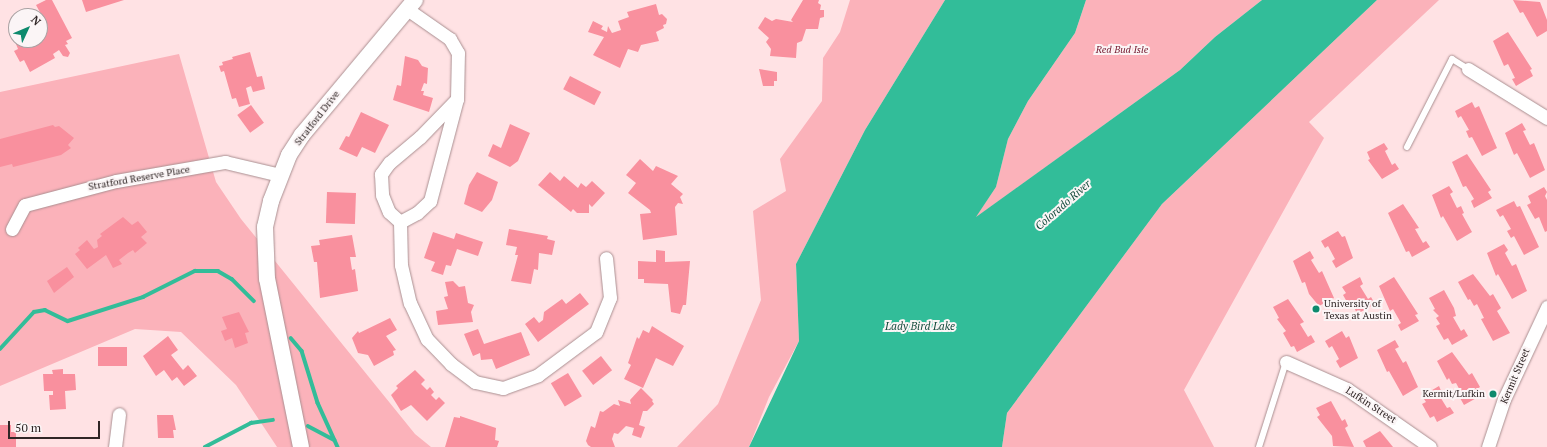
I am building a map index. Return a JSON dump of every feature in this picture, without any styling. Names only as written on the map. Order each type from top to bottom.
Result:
[{"type":"street","points":[[400,222],[417,213],[430,201],[457,99],[458,53],[450,39],[411,5]]},
{"type":"street","name":"Stratford Drive","points":[[301,447],[264,256],[265,227],[280,175],[289,155],[315,117],[411,5]]},
{"type":"street","points":[[1468,68],[1547,118]]},
{"type":"street","points":[[457,99],[420,137],[389,163],[381,174],[382,195],[389,212],[400,222],[401,265],[410,304],[427,339],[451,364],[474,382],[503,388],[538,375],[596,332],[610,298],[606,258]]},
{"type":"street","name":"Stratford Reserve Place","points":[[12,229],[25,205],[116,181],[225,162],[280,175]]},
{"type":"street","name":"Kermit Street","points":[[1488,447],[1504,399],[1547,307]]},
{"type":"street","name":"Lufkin Street","points":[[1286,362],[1347,389],[1430,447]]},
{"type":"street","points":[[115,447],[119,414]]},
{"type":"lane","points":[[1407,147],[1452,59],[1468,68]]},
{"type":"lane","points":[[1259,447],[1286,362]]},
{"type":"green space","points":[[850,0],[945,0],[865,130],[796,264],[799,341],[769,397],[749,447],[677,447],[718,404],[761,300],[753,211],[786,191],[780,159],[822,101],[823,58],[840,32]]},
{"type":"green space","name":"Red Bud Isle","points":[[1086,0],[1262,0],[1215,37],[1180,70],[975,218],[996,187],[1008,139],[1028,101],[1075,33]]},
{"type":"green space","points":[[1377,0],[1439,0],[1309,122],[1324,138],[1184,390],[1214,447],[1002,447],[1007,413],[1162,204]]},
{"type":"green space","points":[[179,54],[216,182],[241,219],[415,434],[431,447],[277,447],[236,385],[181,332],[135,329],[0,386],[0,92]]},
{"type":"water","name":"Lady Bird Lake","points":[[945,0],[1086,0],[1075,33],[1028,101],[1008,139],[996,187],[976,217],[1180,70],[1215,37],[1262,0],[1377,0],[1162,204],[1007,413],[1002,447],[749,447],[799,341],[796,264],[865,130]]},
{"type":"building","points":[[46,0],[52,0],[72,38],[66,41],[68,44],[65,45],[70,53],[68,57],[63,56],[59,50],[53,54],[55,58],[30,72],[24,60],[20,62],[14,51],[18,48],[48,48],[48,8],[38,8],[36,5]]},
{"type":"building","points":[[82,0],[124,0],[86,12]]},
{"type":"building","points":[[803,0],[819,0],[818,3],[821,5],[820,10],[824,10],[824,17],[820,18],[818,29],[806,29],[802,41],[797,43],[796,58],[770,56],[771,49],[766,42],[769,38],[758,28],[765,17],[772,21],[776,19],[793,22],[791,20]]},
{"type":"building","points":[[1513,0],[1540,2],[1547,20],[1547,31],[1537,37],[1523,12],[1520,13]]},
{"type":"building","points":[[656,4],[659,15],[662,14],[667,19],[666,24],[663,25],[664,28],[656,32],[659,41],[641,45],[638,52],[628,49],[620,68],[593,55],[604,37],[588,32],[593,21],[603,26],[601,29],[607,32],[608,26],[612,33],[621,30],[618,21],[629,17],[627,12]]},
{"type":"building","points":[[1508,32],[1532,69],[1530,70],[1533,76],[1516,86],[1512,79],[1515,78],[1508,64],[1504,66],[1493,41]]},
{"type":"building","points":[[250,52],[257,77],[262,76],[265,89],[253,92],[251,86],[246,88],[250,104],[239,107],[236,98],[232,99],[224,71],[221,72],[219,66],[223,65],[222,62],[233,59],[232,57]]},
{"type":"building","points":[[405,56],[418,60],[422,66],[428,68],[427,84],[424,83],[421,91],[424,91],[423,95],[433,98],[429,112],[393,100],[397,85],[401,86]]},
{"type":"building","points":[[759,69],[777,72],[777,81],[774,81],[774,86],[763,86]]},
{"type":"building","points":[[570,76],[601,92],[594,105],[563,89]]},
{"type":"building","points":[[1472,102],[1475,108],[1479,106],[1497,148],[1482,156],[1472,137],[1469,138],[1466,131],[1469,130],[1461,116],[1458,118],[1455,111]]},
{"type":"building","points":[[251,105],[264,123],[250,133],[237,115]]},
{"type":"building","points":[[361,112],[389,125],[375,153],[362,147],[357,157],[339,149],[346,136],[349,137]]},
{"type":"building","points":[[1522,123],[1526,130],[1523,131],[1530,145],[1534,143],[1545,170],[1530,178],[1517,153],[1514,155],[1505,133]]},
{"type":"building","points":[[510,124],[530,133],[518,161],[510,167],[488,156],[493,144],[501,148]]},
{"type":"building","points":[[53,125],[55,127],[59,126],[74,138],[68,145],[71,148],[61,155],[13,167],[12,164],[0,167],[0,139]]},
{"type":"building","points":[[1384,143],[1388,149],[1385,151],[1392,165],[1395,163],[1399,169],[1382,179],[1368,160],[1370,159],[1367,152]]},
{"type":"building","points":[[1467,154],[1491,190],[1488,192],[1492,198],[1474,208],[1471,201],[1474,199],[1466,186],[1463,187],[1452,162]]},
{"type":"building","points":[[640,159],[653,171],[656,166],[678,176],[671,184],[683,194],[680,197],[683,204],[678,203],[675,207],[677,235],[643,240],[640,214],[651,213],[650,210],[628,193],[636,183],[626,175]]},
{"type":"building","points":[[477,172],[498,182],[492,200],[482,212],[464,204],[469,185]]},
{"type":"building","points":[[550,172],[560,181],[564,176],[578,188],[581,183],[586,187],[592,181],[605,193],[592,207],[589,204],[589,213],[577,213],[573,209],[571,212],[538,185]]},
{"type":"building","points":[[1449,186],[1453,192],[1450,194],[1457,208],[1461,206],[1464,213],[1462,214],[1472,232],[1457,241],[1443,216],[1441,218],[1432,195]]},
{"type":"building","points":[[1544,187],[1547,192],[1545,196],[1547,200],[1547,231],[1545,232],[1539,217],[1535,219],[1527,205],[1531,203],[1528,196]]},
{"type":"building","points":[[327,192],[356,193],[355,224],[326,223]]},
{"type":"building","points":[[1514,201],[1517,207],[1520,206],[1539,247],[1524,255],[1514,236],[1511,238],[1507,231],[1511,229],[1503,215],[1500,217],[1496,210]]},
{"type":"building","points":[[1403,204],[1419,228],[1415,229],[1423,243],[1426,241],[1430,247],[1412,257],[1409,251],[1406,252],[1388,213]]},
{"type":"building","points":[[123,217],[132,225],[138,221],[147,232],[141,237],[147,243],[135,253],[133,250],[128,253],[119,260],[122,264],[113,268],[106,255],[87,269],[75,254],[80,250],[78,248],[87,240],[94,249],[98,247],[97,240],[102,236],[100,234]]},
{"type":"building","points":[[509,229],[548,236],[547,239],[555,241],[552,255],[539,253],[538,270],[534,269],[531,284],[511,281],[518,255],[515,255],[517,247],[506,245]]},
{"type":"building","points":[[1338,231],[1342,237],[1345,236],[1353,258],[1336,268],[1332,261],[1335,259],[1328,246],[1325,248],[1321,241]]},
{"type":"building","points":[[433,232],[454,239],[456,233],[483,242],[478,256],[457,249],[451,266],[446,265],[443,275],[431,271],[435,262],[424,258]]},
{"type":"building","points":[[352,235],[356,257],[350,257],[352,270],[355,269],[358,291],[320,298],[317,262],[314,262],[311,246],[320,245],[319,240]]},
{"type":"building","points":[[1504,244],[1508,250],[1505,253],[1512,266],[1516,264],[1527,291],[1512,299],[1498,274],[1496,276],[1487,253]]},
{"type":"building","points":[[656,250],[665,251],[665,262],[690,261],[686,305],[683,305],[680,314],[671,312],[668,284],[644,283],[644,279],[638,279],[638,261],[656,262]]},
{"type":"building","points":[[1310,251],[1314,258],[1311,260],[1319,273],[1322,271],[1334,298],[1319,306],[1309,294],[1305,282],[1302,283],[1293,261]]},
{"type":"building","points":[[67,267],[74,277],[54,293],[47,281]]},
{"type":"building","points":[[1473,274],[1490,296],[1493,294],[1501,308],[1497,311],[1510,333],[1493,341],[1481,319],[1484,318],[1477,304],[1474,306],[1470,299],[1468,300],[1458,282]]},
{"type":"building","points":[[1360,277],[1363,284],[1360,286],[1368,299],[1371,297],[1375,304],[1357,314],[1354,307],[1351,309],[1343,295],[1346,293],[1342,287]]},
{"type":"building","points":[[1394,277],[1418,314],[1415,315],[1419,321],[1401,331],[1398,325],[1401,323],[1393,309],[1390,311],[1379,286]]},
{"type":"building","points":[[453,281],[459,287],[465,286],[468,303],[474,305],[471,312],[473,322],[438,325],[436,311],[448,309],[444,297],[448,296],[445,282]]},
{"type":"building","points":[[1444,290],[1454,308],[1456,316],[1453,317],[1461,331],[1464,329],[1468,336],[1452,345],[1448,338],[1444,340],[1436,326],[1440,324],[1436,318],[1439,316],[1433,310],[1435,309],[1429,298]]},
{"type":"building","points":[[580,293],[589,304],[538,342],[525,324],[534,317],[539,323],[543,320],[544,312],[562,299],[566,304]]},
{"type":"building","points":[[1288,299],[1304,322],[1300,324],[1308,337],[1311,335],[1315,342],[1297,352],[1294,346],[1291,347],[1283,333],[1286,331],[1277,319],[1279,318],[1273,307]]},
{"type":"building","points":[[239,312],[249,332],[245,333],[248,343],[235,348],[232,338],[225,341],[221,331],[227,329],[222,317]]},
{"type":"building","points":[[390,318],[397,330],[386,336],[396,350],[393,351],[394,355],[374,366],[368,355],[358,353],[352,338],[358,331],[359,333]]},
{"type":"building","points":[[652,326],[684,346],[673,366],[656,358],[643,388],[624,379],[631,365],[628,363],[637,337],[639,339],[643,330],[649,333]]},
{"type":"building","points":[[478,329],[484,344],[521,332],[530,355],[496,369],[492,359],[481,360],[480,353],[473,356],[464,334]]},
{"type":"building","points":[[1342,331],[1346,338],[1349,336],[1358,358],[1340,368],[1336,361],[1339,359],[1332,346],[1329,348],[1325,341]]},
{"type":"building","points":[[168,336],[178,350],[171,355],[183,370],[188,365],[197,376],[184,386],[177,377],[172,381],[164,370],[156,376],[143,356]]},
{"type":"building","points":[[1395,340],[1399,347],[1395,349],[1403,363],[1406,361],[1418,387],[1403,396],[1389,371],[1387,372],[1377,350]]},
{"type":"building","points":[[98,347],[127,347],[127,366],[98,366]]},
{"type":"building","points":[[1452,352],[1469,375],[1472,373],[1480,387],[1477,389],[1480,396],[1464,405],[1460,398],[1463,396],[1456,383],[1452,384],[1449,378],[1447,380],[1437,361]]},
{"type":"building","points":[[601,356],[612,370],[593,385],[582,371]]},
{"type":"building","points":[[63,369],[63,374],[75,374],[76,390],[65,391],[66,409],[50,410],[49,395],[53,395],[53,391],[44,391],[43,374],[53,374],[52,370]]},
{"type":"building","points":[[415,370],[425,380],[421,384],[427,390],[430,387],[434,392],[431,395],[436,400],[439,397],[445,403],[427,421],[411,405],[401,411],[391,395],[398,388],[396,386]]},
{"type":"building","points":[[568,373],[582,396],[565,406],[551,383]]},
{"type":"building","points":[[1439,386],[1442,393],[1439,395],[1447,408],[1450,407],[1454,413],[1437,422],[1434,416],[1430,418],[1422,404],[1426,402],[1422,396]]},
{"type":"building","points":[[641,388],[653,400],[652,401],[654,404],[647,411],[643,411],[639,425],[645,427],[641,438],[632,435],[634,428],[626,426],[618,434],[614,433],[612,439],[615,447],[591,447],[588,445],[586,441],[591,426],[595,428],[600,411],[603,412],[614,404],[620,406],[618,400],[631,404],[630,400]]},
{"type":"building","points":[[1331,401],[1342,421],[1345,419],[1348,426],[1345,428],[1354,447],[1333,446],[1332,436],[1317,417],[1320,415],[1316,408]]},
{"type":"building","points":[[157,415],[173,415],[176,430],[173,430],[174,438],[158,438]]},
{"type":"building","points":[[460,416],[496,428],[495,440],[499,441],[497,447],[445,447],[454,417],[460,418]]},
{"type":"building","points":[[0,425],[11,425],[11,432],[16,432],[16,447],[0,447]]},
{"type":"building","points":[[1380,431],[1393,447],[1366,447],[1363,441]]},
{"type":"waterway","points":[[0,349],[34,312],[45,310],[68,321],[143,297],[195,271],[218,271],[232,279],[254,301]]},
{"type":"waterway","points":[[291,338],[302,351],[318,403],[338,447]]},
{"type":"waterway","points":[[205,447],[251,423],[273,420]]},
{"type":"waterway","points":[[308,426],[334,440]]},
{"type":"place","name":"University of Texas at Austin","points":[[1316,309]]},
{"type":"place","name":"Kermit/Lufkin","points":[[1493,394]]},
{"type":"water label","name":"Colorado River","points":[[1063,205]]}]
